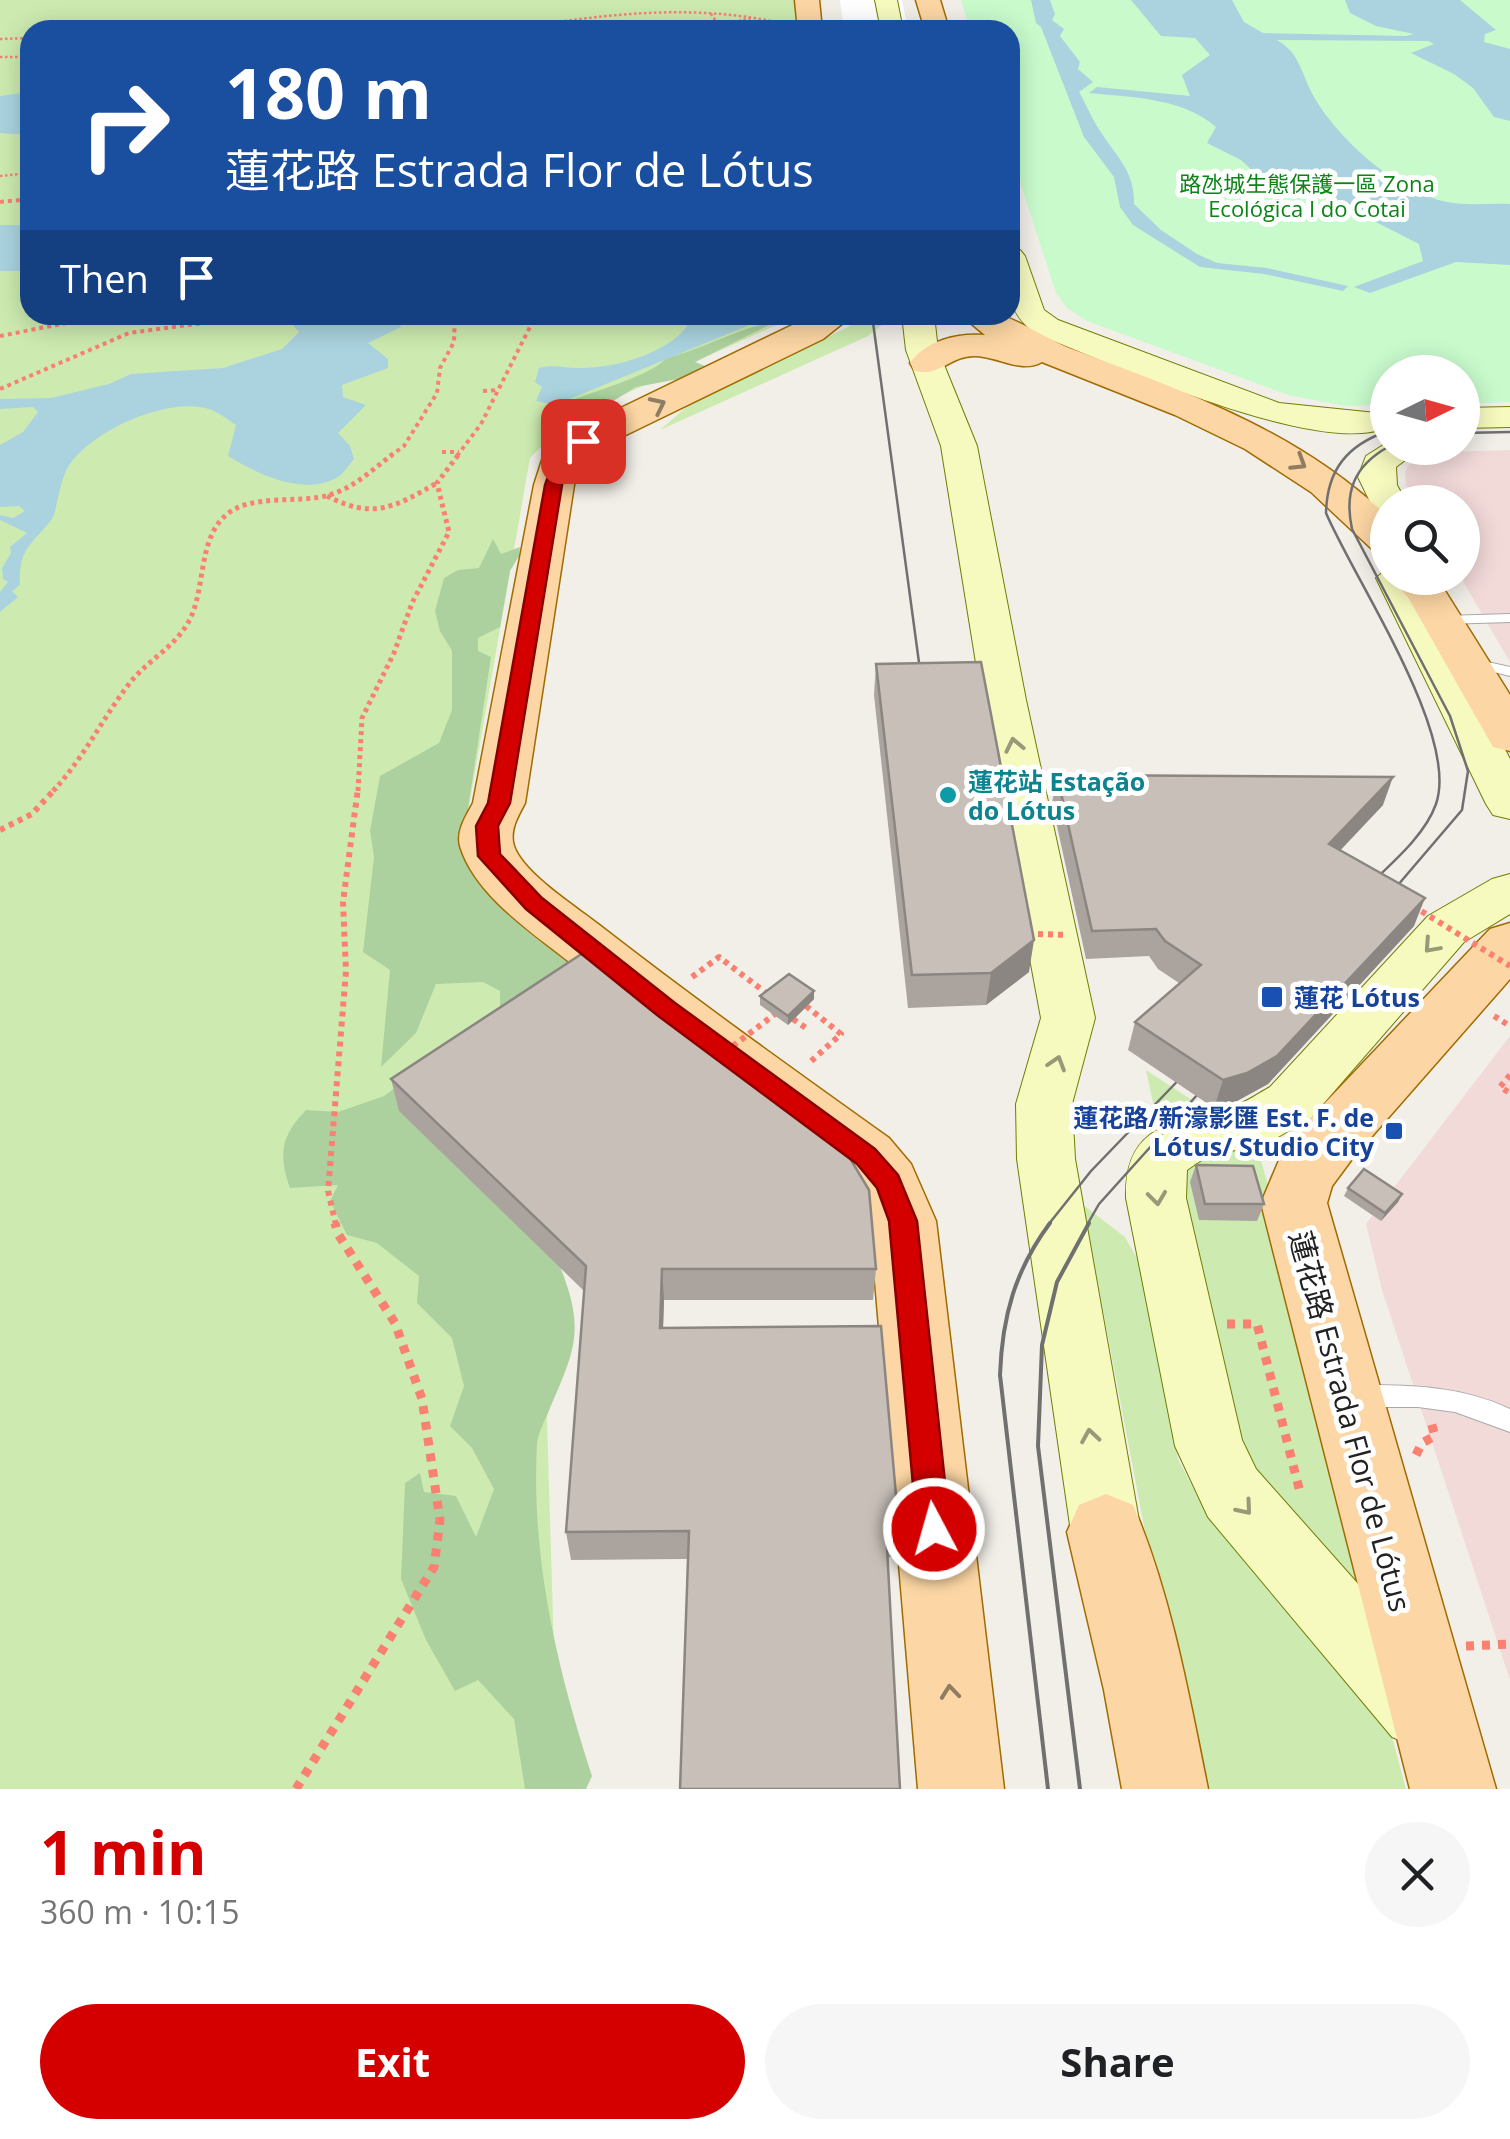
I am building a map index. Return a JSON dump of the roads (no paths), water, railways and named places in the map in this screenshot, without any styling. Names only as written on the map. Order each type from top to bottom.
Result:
[{"type":"main road","points":[[1020,286],[1030,315],[1047,327],[1271,412],[1310,419],[1370,421]]},
{"type":"main road","points":[[821,325],[583,441],[563,457],[554,485],[499,803],[487,826],[486,844],[494,863],[534,904],[666,1009],[866,1156],[894,1194],[903,1221],[961,1789]]},
{"type":"main road","points":[[903,325],[903,349],[920,409],[971,518]]},
{"type":"main road","points":[[995,325],[1018,338],[1213,416],[1306,467],[1370,517]]},
{"type":"main road","points":[[922,343],[965,335],[1018,338]]},
{"type":"main road","points":[[922,343],[1002,348],[1134,399],[1213,416],[1270,423],[1370,421]]},
{"type":"main road","points":[[922,343],[960,446],[1068,1018],[1044,1104],[1046,1159],[1106,1532],[1134,1789]]},
{"type":"main road","points":[[1480,418],[1510,417]]},
{"type":"main road","points":[[1480,438],[1510,437]]},
{"type":"main road","points":[[1424,595],[1510,804]]},
{"type":"main road","points":[[1427,595],[1490,667],[1510,736]]},
{"type":"main road","name":"蓮花路 Estrada Flor de Lótus","points":[[1445,1762],[1388,1670],[1232,1493],[1209,1446],[1156,1198],[1158,1165],[1164,1155],[1191,1138],[1249,1126],[1290,1103],[1446,929],[1510,891]]},
{"type":"main road","name":"蓮花路 Estrada Flor de Lótus","points":[[1445,1762],[1294,1216],[1296,1188],[1320,1153],[1435,1018],[1510,943]]},
{"type":"main road","points":[[1106,1532],[1146,1690],[1165,1789]]},
{"type":"lane","points":[[1440,595],[1510,618]]},
{"type":"lane","points":[[1344,1396],[1424,1395],[1482,1405],[1510,1420]]},
{"type":"water","points":[[1031,0],[1050,0],[1055,14],[1052,20],[1064,29],[1060,36],[1080,62],[1078,69],[1093,82],[1079,92],[1129,175],[1134,204],[1161,230],[1217,263],[1267,268],[1348,286],[1343,291],[1264,274],[1200,267],[1133,225],[1120,207],[1114,177],[1084,137],[1041,27],[1036,23]]},
{"type":"water","points":[[1131,0],[1232,0],[1244,22],[1263,33],[1406,36],[1414,34],[1376,26],[1350,13],[1345,0],[1460,0],[1496,30],[1485,34],[1484,42],[1510,49],[1510,121],[1494,117],[1473,88],[1454,74],[1411,53],[1434,44],[1428,41],[1277,40],[1296,58],[1314,97],[1338,130],[1390,176],[1447,202],[1510,204],[1510,265],[1456,262],[1370,293],[1354,287],[1423,261],[1419,244],[1317,192],[1268,185],[1241,160],[1207,143],[1216,127],[1188,110],[1139,98],[1089,93],[1097,87],[1190,96],[1182,75],[1210,55],[1195,38],[1161,36]]},
{"type":"water","points":[[20,93],[20,134],[0,133],[0,96]]},
{"type":"water","points":[[0,225],[20,225],[20,271],[0,271]]},
{"type":"water","points":[[293,325],[401,327],[368,343],[388,359],[388,368],[342,385],[343,397],[366,405],[338,433],[350,446],[354,459],[345,471],[325,483],[311,485],[281,481],[253,470],[228,456],[236,425],[209,409],[172,408],[129,421],[90,443],[66,471],[52,519],[24,555],[20,585],[12,591],[18,597],[0,612],[0,592],[8,582],[3,579],[2,568],[11,553],[10,547],[27,533],[0,520],[0,515],[13,518],[25,511],[19,506],[0,507],[0,445],[23,432],[38,412],[33,407],[0,409],[0,399],[51,398],[109,384],[131,374],[223,368],[282,349],[299,332]]},
{"type":"water","points":[[750,325],[555,405],[536,401],[542,387],[535,382],[539,368],[593,368],[627,361],[660,348],[686,328]]},
{"type":"tram line","points":[[873,325],[923,692]]},
{"type":"tram line","points":[[1480,433],[1510,432]]},
{"type":"tram line","points":[[1362,892],[1423,829],[1436,804],[1439,774],[1433,739],[1401,658],[1326,513],[1335,472],[1351,452],[1370,439]]},
{"type":"tram line","points":[[1370,460],[1354,481],[1351,492],[1352,529],[1450,716],[1468,771],[1462,810],[1380,906]]},
{"type":"tram line","points":[[1048,1225],[1091,1171],[1194,1064]]},
{"type":"tram line","points":[[1087,1225],[1099,1204],[1216,1074]]},
{"type":"tram line","points":[[1048,1789],[1000,1375],[1007,1314],[1019,1276],[1050,1223]]},
{"type":"tram line","points":[[1080,1789],[1038,1446],[1042,1345],[1057,1282],[1089,1223]]},
{"type":"place","name":"蓮花站 Estação do Lótus","points":[[948,795]]},
{"type":"place","name":"蓮花 Lótus","points":[[1272,997]]},
{"type":"place","name":"蓮花路/新濠影匯 Est. F. de Lótus/ Studio City","points":[[1394,1131]]},
{"type":"park label","name":"路氹城生態保護一區 Zona Ecológica I do Cotai","points":[[1307,196]]}]
